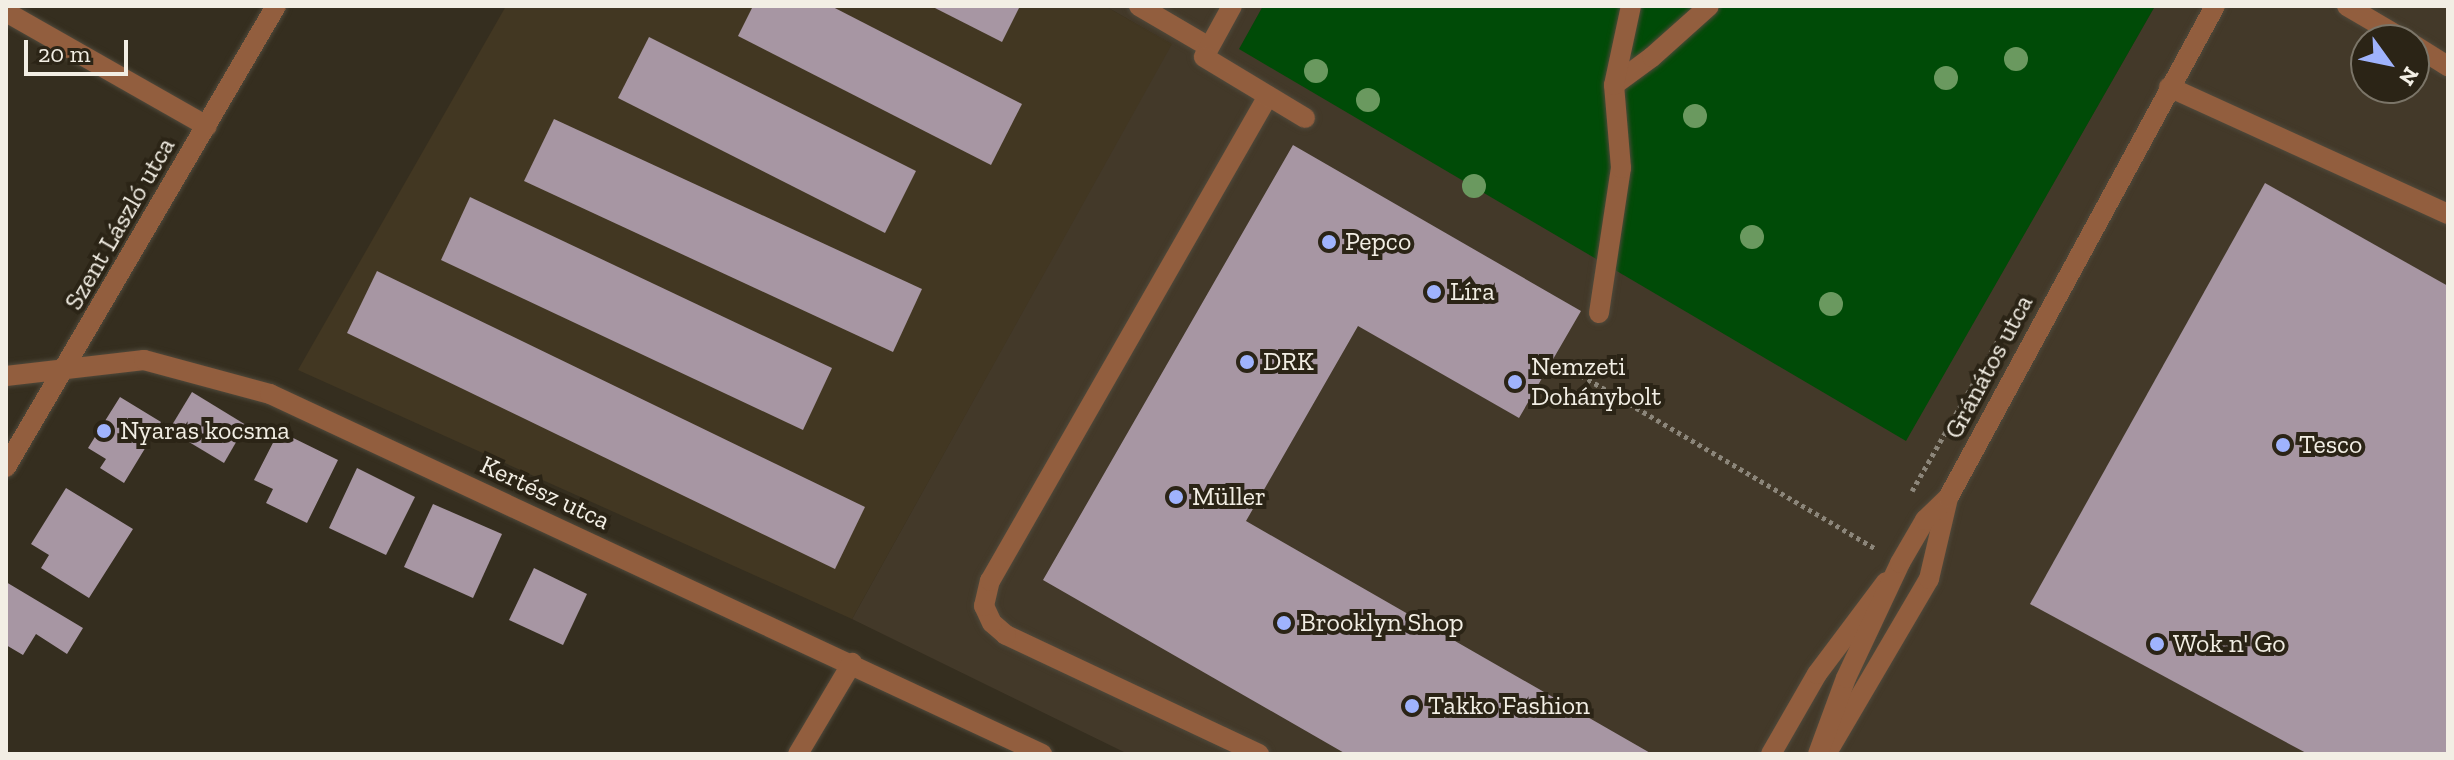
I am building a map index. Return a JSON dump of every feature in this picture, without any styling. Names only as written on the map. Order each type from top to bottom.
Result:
[{"type":"street","name":"Szent László utca","points":[[6,467],[67,368],[276,6]]},
{"type":"street","points":[[1139,6],[1268,96],[1305,118]]},
{"type":"street","points":[[1207,52],[1232,6]]},
{"type":"street","points":[[1599,313],[1621,168],[1614,85],[1631,6]]},
{"type":"street","points":[[1614,85],[1652,57],[1709,6]]},
{"type":"street","name":"Gránátos utca","points":[[1818,754],[1846,678],[1900,563],[1925,520],[1948,498],[2215,6]]},
{"type":"street","points":[[2356,9],[2380,24]]},
{"type":"street","points":[[6,12],[207,126]]},
{"type":"street","points":[[2430,55],[2448,66]]},
{"type":"street","points":[[2169,87],[2448,214]]},
{"type":"street","points":[[1259,754],[1006,635],[992,623],[984,606],[990,581],[1268,96]]},
{"type":"street","name":"Kertész utca","points":[[6,376],[144,360],[270,394],[1042,754]]},
{"type":"street","points":[[1827,754],[1929,579],[1948,498]]},
{"type":"street","points":[[1771,754],[1817,674],[1900,563]]},
{"type":"street","points":[[798,754],[852,663]]},
{"type":"path","points":[[1910,496],[2028,288]]},
{"type":"path","points":[[1567,367],[1880,551]]},
{"type":"path","points":[[1871,564],[1887,537]]},
{"type":"shaded area","points":[[506,6],[1105,6],[1172,44],[852,619],[298,370]]},
{"type":"shaded area","points":[[1105,6],[1263,6],[1240,48],[1906,440],[2155,6],[2448,6],[2448,754],[1128,754],[852,619],[1171,44]]},
{"type":"green space","points":[[1263,6],[2155,6],[1906,441],[1239,49]]},
{"type":"building","points":[[753,6],[831,6],[1022,104],[991,165],[738,36]]},
{"type":"building","points":[[931,6],[1020,6],[1002,42]]},
{"type":"building","points":[[649,37],[916,171],[885,233],[618,98]]},
{"type":"building","points":[[554,119],[922,289],[893,352],[524,181]]},
{"type":"building","points":[[1293,145],[1581,311],[1519,418],[1358,326],[1246,521],[1652,754],[1346,754],[1043,580]]},
{"type":"building","name":"Tesco","points":[[2265,183],[2448,286],[2448,754],[2308,754],[2030,604]]},
{"type":"building","points":[[470,197],[832,368],[803,430],[441,260]]},
{"type":"building","points":[[377,271],[865,507],[835,569],[347,333]]},
{"type":"building","points":[[192,392],[246,425],[224,463],[169,430]]},
{"type":"building","points":[[120,397],[161,422],[124,483],[100,468],[106,459],[88,448]]},
{"type":"building","points":[[279,431],[338,460],[307,523],[266,503],[273,489],[254,480]]},
{"type":"building","points":[[357,468],[415,497],[386,555],[329,528]]},
{"type":"building","points":[[66,488],[133,529],[89,598],[41,568],[49,555],[31,544]]},
{"type":"building","points":[[433,504],[502,534],[473,598],[404,567]]},
{"type":"building","points":[[534,568],[587,594],[563,645],[509,620]]},
{"type":"building","points":[[6,582],[83,628],[67,654],[36,634],[23,655],[6,645]]},
{"type":"place","name":"Pepco","points":[[1329,242]]},
{"type":"place","name":"Líra","points":[[1434,292]]},
{"type":"place","name":"DRK","points":[[1247,362]]},
{"type":"place","name":"Nemzeti Dohánybolt","points":[[1515,382]]},
{"type":"place","name":"Nyaras kocsma","points":[[104,431]]},
{"type":"place","name":"Tesco","points":[[2283,445]]},
{"type":"place","name":"Müller","points":[[1176,497]]},
{"type":"place","name":"Brooklyn Shop","points":[[1284,623]]},
{"type":"place","name":"Wok n' Go","points":[[2157,644]]},
{"type":"place","name":"Takko Fashion","points":[[1412,706]]}]
